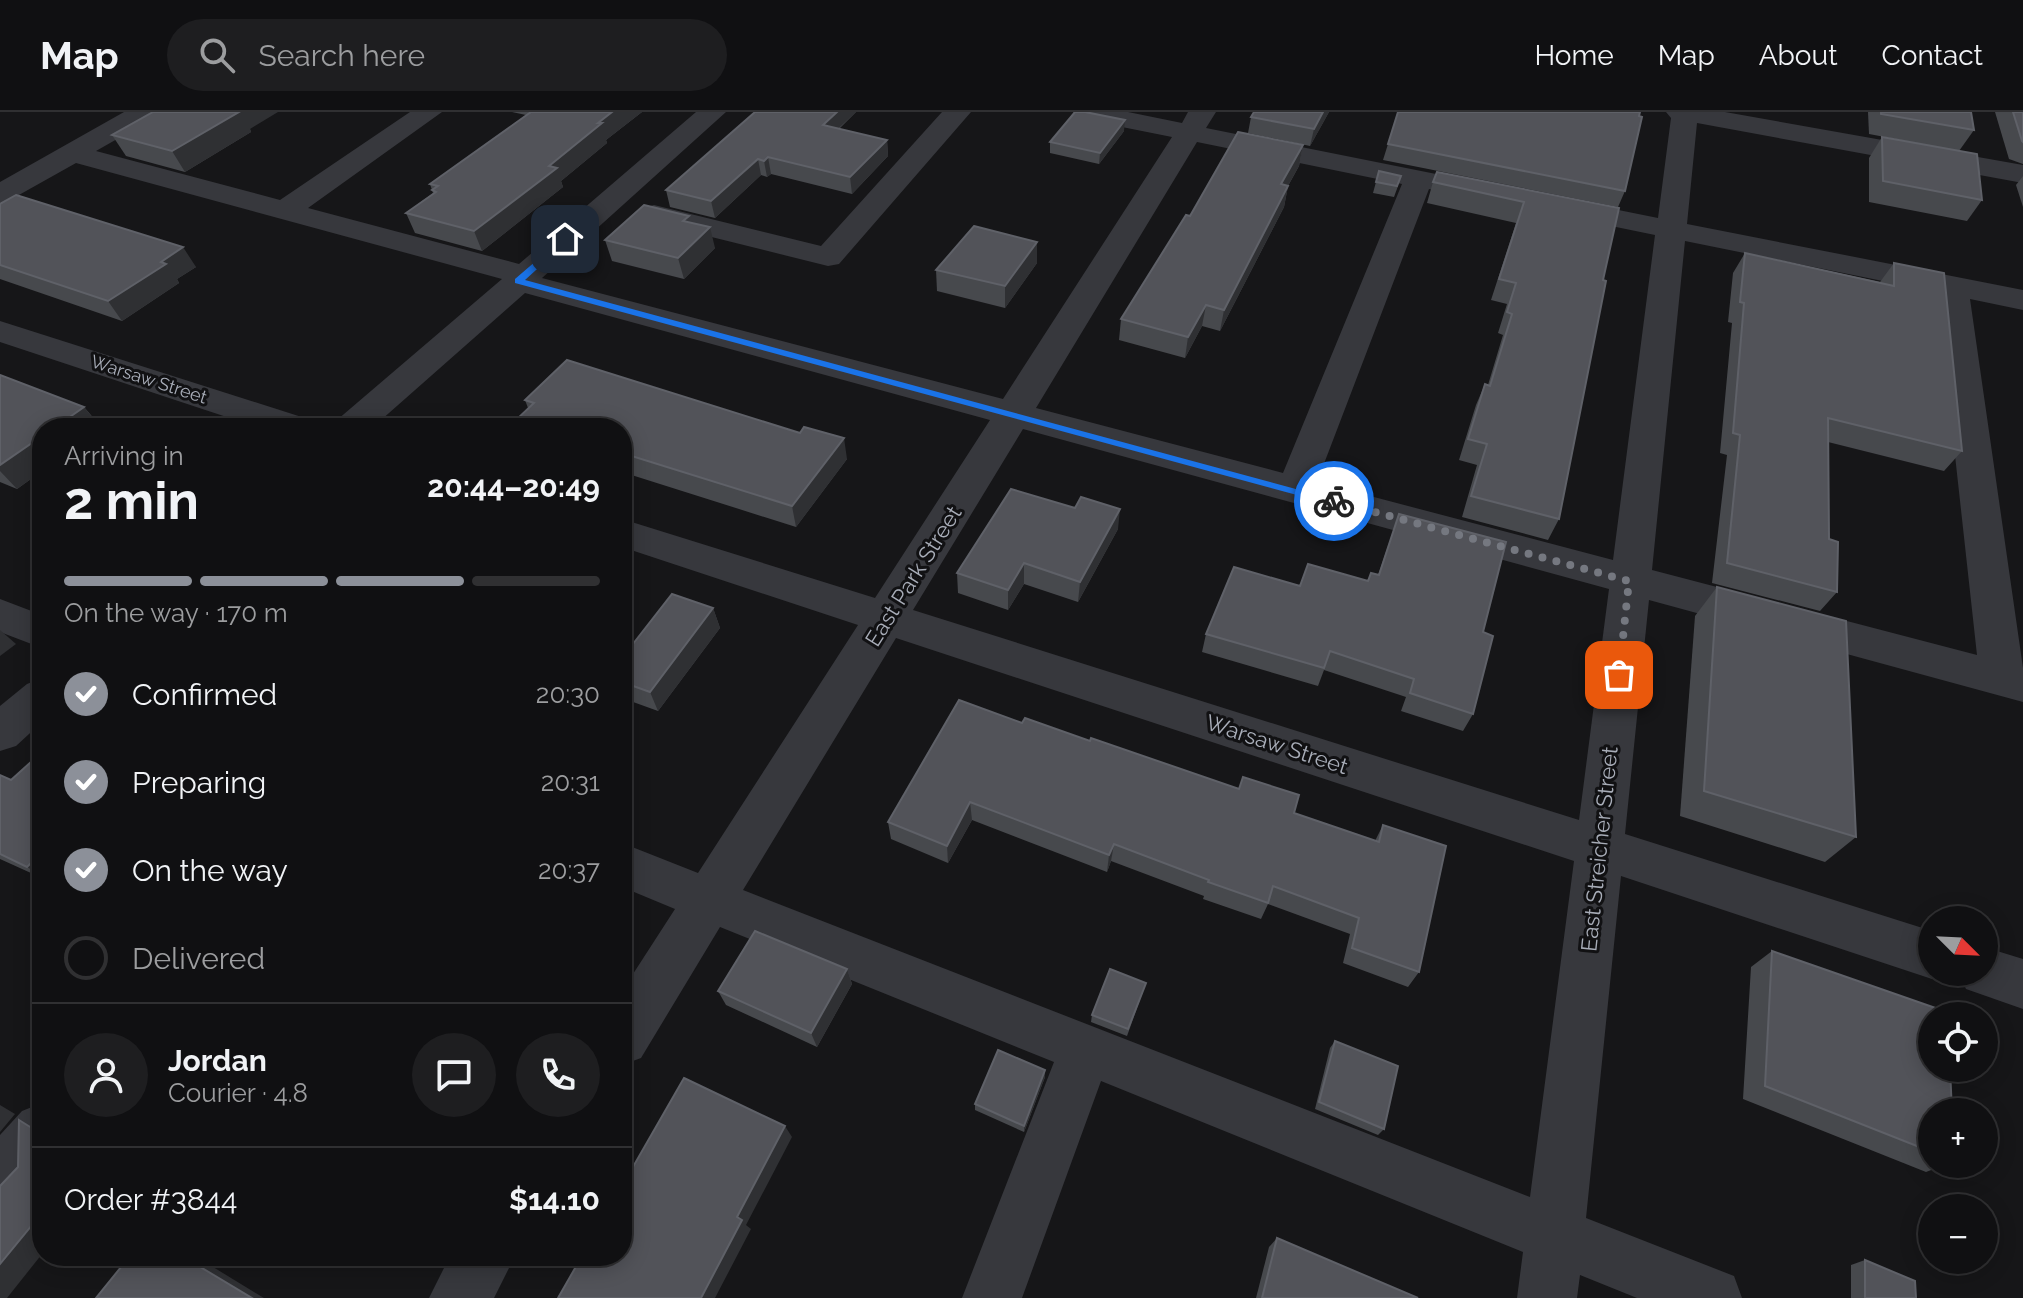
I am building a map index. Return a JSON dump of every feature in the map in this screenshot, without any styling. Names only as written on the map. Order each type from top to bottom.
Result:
[{"type":"street","points":[[0,194],[144,112]]},
{"type":"street","points":[[285,210],[428,112]]},
{"type":"street","points":[[361,418],[712,112]]},
{"type":"street","points":[[607,203],[828,257],[957,112]]},
{"type":"street","points":[[1087,112],[1196,122],[1418,179],[2023,300]]},
{"type":"street","points":[[1683,112],[2023,174]]},
{"type":"street","name":"East Streicher Street","points":[[1547,1298],[1672,230],[1683,112]]},
{"type":"street","name":"East Park Street","points":[[632,1023],[1196,122]]},
{"type":"street","points":[[72,153],[1014,414],[2012,682],[1952,286]]},
{"type":"street","points":[[1295,490],[1418,179]]},
{"type":"street","name":"Warsaw Street","points":[[0,331],[267,418]]},
{"type":"street","name":"Warsaw Street","points":[[632,536],[1918,950]]},
{"type":"street","points":[[0,615],[32,628]]},
{"type":"street","points":[[0,733],[32,705]]},
{"type":"street","points":[[632,869],[1712,1298]]},
{"type":"street","points":[[1998,976],[2023,984]]},
{"type":"street","points":[[992,1298],[1086,1048]]},
{"type":"street","points":[[0,1178],[32,1142]]},
{"type":"street","points":[[459,1298],[479,1266]]},
{"type":"building","points":[[153,112],[239,112],[172,151],[112,135]]},
{"type":"building","points":[[531,112],[612,112],[549,166],[557,168],[474,231],[406,213],[436,192],[432,190],[438,186],[430,184]]},
{"type":"building","points":[[755,112],[837,112],[823,125],[887,140],[850,177],[768,157],[764,161],[758,159],[711,201],[666,190]]},
{"type":"building","points":[[1075,112],[1125,120],[1100,153],[1050,142]]},
{"type":"building","points":[[1254,112],[1323,112],[1314,129],[1251,117]]},
{"type":"building","points":[[1398,112],[1640,112],[1639,116],[1642,117],[1625,191],[1388,144]]},
{"type":"building","points":[[1971,112],[1974,130],[1881,114]]},
{"type":"building","points":[[2013,112],[2023,112],[2023,142],[2022,141]]},
{"type":"building","points":[[1238,132],[1303,145],[1281,184],[1288,186],[1224,310],[1206,305],[1188,337],[1121,319],[1186,215],[1190,216]]},
{"type":"building","points":[[1882,137],[1977,154],[1982,200],[1883,181]]},
{"type":"building","points":[[1379,171],[1401,176],[1397,186],[1376,182]]},
{"type":"building","points":[[1437,172],[1619,208],[1559,519],[1471,496],[1487,444],[1468,439],[1485,384],[1490,386],[1512,314],[1507,312],[1516,283],[1499,279],[1524,202],[1433,182]]},
{"type":"building","points":[[16,195],[183,247],[161,262],[166,264],[108,301],[0,265],[0,204]]},
{"type":"building","points":[[644,205],[689,216],[683,221],[710,227],[678,258],[605,240]]},
{"type":"building","points":[[974,226],[1037,242],[1005,286],[936,270]]},
{"type":"building","points":[[1745,253],[1894,286],[1894,263],[1944,273],[1962,451],[1828,418],[1829,539],[1838,542],[1837,592],[1727,563],[1740,435],[1733,433]]},
{"type":"building","points":[[567,360],[800,433],[804,427],[844,438],[792,506],[632,456],[632,418],[518,418],[534,403],[525,400]]},
{"type":"building","points":[[0,375],[84,407],[68,418],[32,418],[32,443],[0,465]]},
{"type":"building","points":[[1011,489],[1075,508],[1081,497],[1120,509],[1080,582],[1024,563],[1008,590],[957,573]]},
{"type":"building","points":[[1399,514],[1506,542],[1483,632],[1493,636],[1473,714],[1410,693],[1414,679],[1330,651],[1324,668],[1206,634],[1234,567],[1300,586],[1308,564],[1368,581],[1371,573],[1379,575]]},
{"type":"building","points":[[1717,587],[1846,621],[1856,837],[1704,791]]},
{"type":"building","points":[[672,594],[713,608],[650,692],[632,686],[632,645]]},
{"type":"building","points":[[959,700],[1022,723],[1025,718],[1090,741],[1091,738],[1239,789],[1243,777],[1299,795],[1294,813],[1379,842],[1383,825],[1446,846],[1419,972],[1352,948],[1359,918],[1273,886],[1268,903],[1114,844],[1109,855],[970,802],[947,846],[888,822]]},
{"type":"building","points":[[32,761],[32,862],[27,867],[0,854],[0,775],[11,780]]},
{"type":"building","points":[[755,931],[847,969],[811,1033],[718,991]]},
{"type":"building","points":[[1772,951],[1918,1002],[1918,1082],[1951,1082],[1951,1098],[1918,1098],[1918,1146],[1765,1086]]},
{"type":"building","points":[[1110,969],[1146,983],[1128,1029],[1092,1015]]},
{"type":"building","points":[[1335,1041],[1398,1066],[1384,1129],[1319,1102]]},
{"type":"building","points":[[998,1050],[1045,1070],[1024,1126],[975,1104]]},
{"type":"building","points":[[684,1078],[785,1126],[737,1217],[742,1220],[701,1298],[558,1298],[576,1266],[632,1266],[632,1169]]},
{"type":"building","points":[[19,1120],[32,1128],[32,1225],[0,1264],[0,1186],[18,1167]]},
{"type":"building","points":[[1277,1238],[1418,1298],[1262,1298]]},
{"type":"building","points":[[1865,1260],[1915,1281],[1916,1298],[1865,1298]]},
{"type":"building","points":[[122,1266],[199,1266],[252,1298],[96,1298]]},
{"type":"way so far","points":[[1334,501],[1629,581],[1619,675]]},
{"type":"route","points":[[565,239],[518,281],[1334,501]]}]
